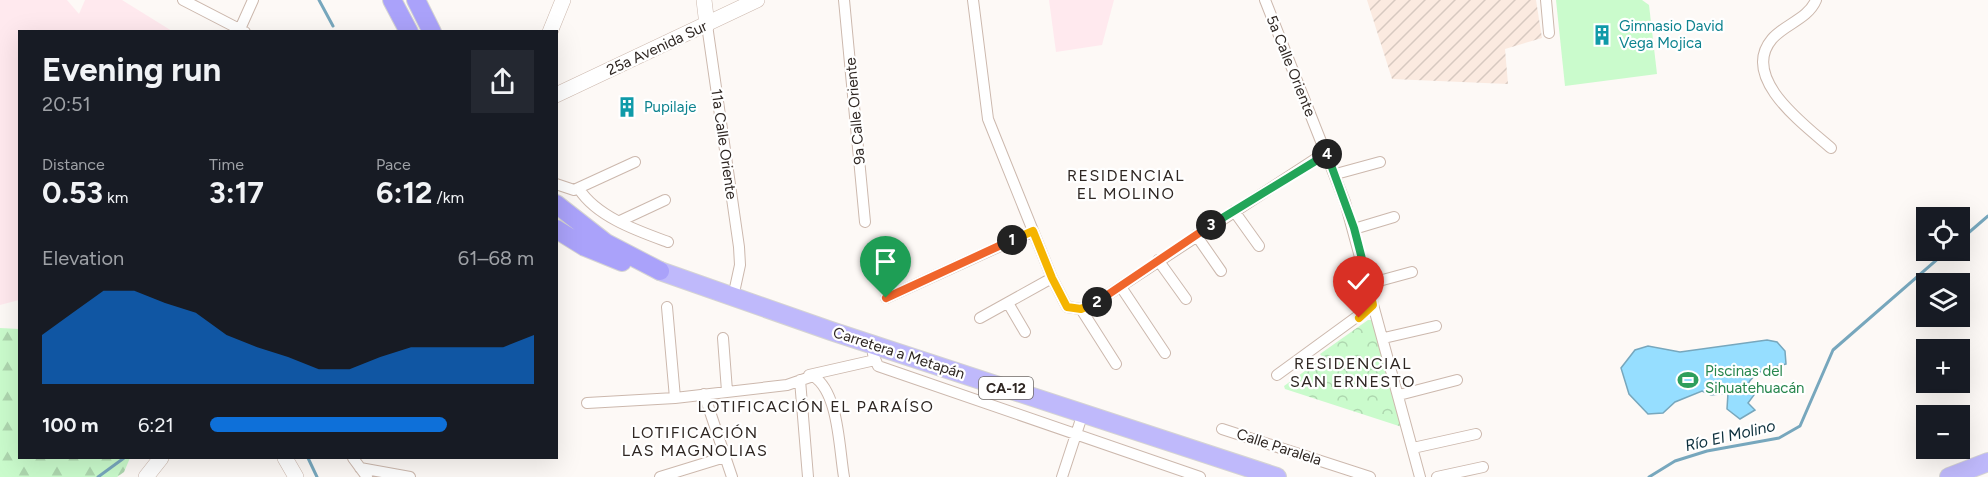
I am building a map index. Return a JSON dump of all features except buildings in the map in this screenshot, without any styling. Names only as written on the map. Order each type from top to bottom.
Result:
[{"type":"highway","points":[[391,0],[406,30]]},
{"type":"highway","points":[[415,0],[427,30]]},
{"type":"highway","points":[[415,0],[431,30]]},
{"type":"highway","points":[[558,208],[604,256],[633,261],[660,271]]},
{"type":"highway","points":[[558,208],[633,261]]},
{"type":"main road","points":[[551,30],[563,0]]},
{"type":"main road","name":"11a Calle Oriente","points":[[704,0],[707,25]]},
{"type":"main road","name":"25a Avenida Sur","points":[[559,93],[757,0]]},
{"type":"main road","name":"Carretera a Metapán","points":[[660,271],[708,289],[735,293],[874,352],[1083,413],[1247,472],[1277,477]]},
{"type":"main road","points":[[146,477],[160,459]]},
{"type":"main road","points":[[286,459],[296,477]]},
{"type":"main road","points":[[1949,477],[1988,462]]},
{"type":"street","points":[[183,0],[243,30],[253,0]]},
{"type":"street","name":"9a Calle Oriente","points":[[844,0],[865,222]]},
{"type":"street","points":[[973,0],[982,89],[991,130],[1052,278],[1067,307],[1081,309],[1121,287],[1158,260],[1326,152]]},
{"type":"street","name":"5a Calle Oriente","points":[[1265,0],[1336,174],[1354,228],[1420,477]]},
{"type":"street","points":[[1545,0],[1549,33]]},
{"type":"street","points":[[1816,0],[1812,8],[1772,39],[1763,56],[1767,77],[1777,100],[1832,148]]},
{"type":"street","name":"11a Calle Oriente","points":[[707,25],[740,247],[740,264],[735,293]]},
{"type":"street","points":[[558,208],[565,189],[579,189],[635,162]]},
{"type":"street","points":[[1336,174],[1380,162]]},
{"type":"street","points":[[579,189],[589,201],[620,221],[668,242]]},
{"type":"street","points":[[620,221],[665,200]]},
{"type":"street","points":[[1234,211],[1259,246]]},
{"type":"street","points":[[1354,228],[1394,218]]},
{"type":"street","points":[[886,298],[1033,231]]},
{"type":"street","points":[[1196,235],[1221,271]]},
{"type":"street","points":[[1158,260],[1186,299]]},
{"type":"street","points":[[1368,284],[1412,272]]},
{"type":"street","points":[[980,318],[1052,278]]},
{"type":"street","points":[[1121,287],[1165,353]]},
{"type":"street","points":[[1008,303],[1025,332]]},
{"type":"street","points":[[1277,375],[1373,305]]},
{"type":"street","points":[[667,307],[675,398]]},
{"type":"street","points":[[1081,309],[1116,364]]},
{"type":"street","points":[[1384,338],[1436,326]]},
{"type":"street","points":[[723,338],[727,392]]},
{"type":"street","points":[[587,403],[675,398],[787,385],[874,352],[878,366],[1200,477]]},
{"type":"street","points":[[808,377],[808,477]]},
{"type":"street","points":[[808,377],[826,390],[832,403],[844,477]]},
{"type":"street","points":[[1399,395],[1457,380]]},
{"type":"street","points":[[704,394],[732,477]]},
{"type":"street","points":[[1062,477],[1083,413]]},
{"type":"street","name":"Calle Paralela","points":[[1222,429],[1370,477]]},
{"type":"street","points":[[1413,448],[1476,434]]},
{"type":"street","points":[[660,477],[725,457]]},
{"type":"street","points":[[354,459],[363,472],[410,477]]},
{"type":"street","points":[[1437,477],[1483,467]]},
{"type":"shaded area","points":[[0,0],[67,0],[79,14],[85,0],[122,0],[170,30],[18,30],[18,300],[0,305]]},
{"type":"shaded area","points":[[1049,0],[1114,0],[1102,45],[1056,52]]},
{"type":"shaded area","points":[[1367,0],[1536,0],[1542,38],[1505,49],[1508,84],[1392,79]]},
{"type":"green space","points":[[1556,0],[1642,0],[1649,5],[1657,74],[1565,86]]},
{"type":"green space","points":[[1368,320],[1373,320],[1402,427],[1285,389],[1284,386],[1323,358],[1320,354]]},
{"type":"green space","points":[[0,328],[18,329],[18,459],[130,459],[124,472],[117,477],[0,477]]},
{"type":"water","name":"Piscinas del Sihuatehuacán","points":[[1767,340],[1777,342],[1785,351],[1786,364],[1764,370],[1751,379],[1748,384],[1754,395],[1748,403],[1755,410],[1740,419],[1727,409],[1728,393],[1711,395],[1702,391],[1675,402],[1663,413],[1648,414],[1629,394],[1621,368],[1635,350],[1648,346],[1680,352]]},
{"type":"waterway","points":[[319,0],[333,26]]},
{"type":"waterway","name":"Río El Molino","points":[[1970,232],[1988,216]]},
{"type":"waterway","name":"Río El Molino","points":[[1649,477],[1675,461],[1707,451],[1779,438],[1800,426],[1833,350],[1935,261]]},
{"type":"waterway","name":"Río El Molino","points":[[98,477],[123,459]]},
{"type":"waterway","name":"Río El Molino","points":[[308,459],[317,477]]},
{"type":"place","name":"Gimnasio David Vega Mojica","points":[[1602,35]]},
{"type":"place","name":"Pupilaje","points":[[627,107]]},
{"type":"place","name":"Piscinas del Sihuatehuacán","points":[[1688,380]]},
{"type":"district","name":"RESIDENCIAL EL MOLINO","points":[[1126,184]]},
{"type":"district","name":"RESIDENCIAL SAN ERNESTO","points":[[1353,372]]},
{"type":"district","name":"LOTIFICACIÓN EL PARAÍSO","points":[[816,406]]},
{"type":"district","name":"LOTIFICACIÓN LAS MAGNOLIAS","points":[[695,441]]},
{"type":"route","points":[[886,298],[1033,231],[1059,294],[1067,307],[1081,309],[1089,307],[1121,287],[1148,266],[1326,152],[1354,228],[1373,305],[1359,318]]}]
